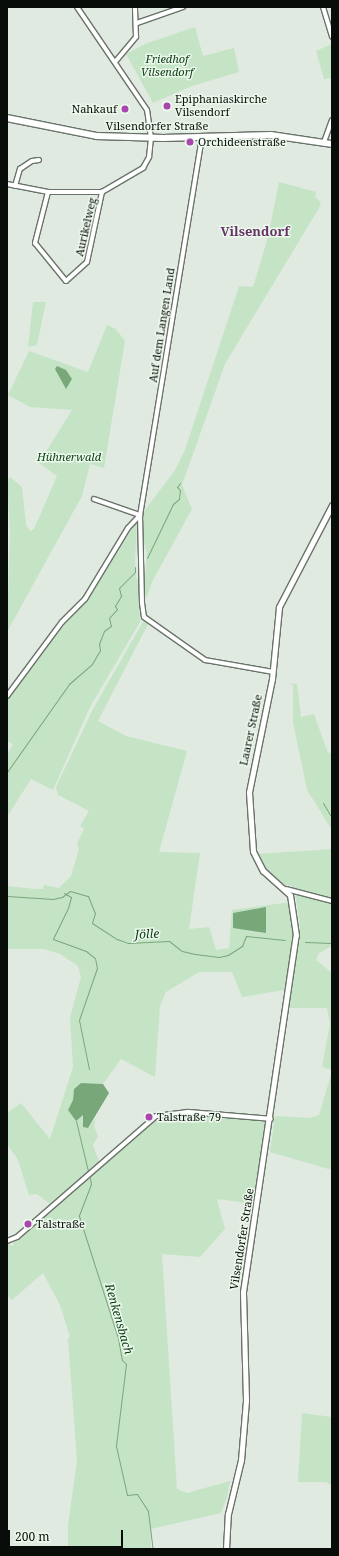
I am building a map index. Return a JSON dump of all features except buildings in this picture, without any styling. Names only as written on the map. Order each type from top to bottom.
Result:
[{"type":"main road","name":"Vilsendorfer Straße","points":[[7,118],[84,134],[151,138],[272,135],[332,144]]},
{"type":"street","points":[[7,184],[48,192],[102,192],[143,168],[150,152],[151,138],[147,110],[77,7]]},
{"type":"street","points":[[115,62],[136,37],[137,23],[135,7]]},
{"type":"street","points":[[137,23],[183,7]]},
{"type":"street","points":[[323,7],[332,37]]},
{"type":"street","points":[[324,142],[332,120]]},
{"type":"street","name":"Auf dem Langen Land","points":[[202,137],[140,515],[144,617],[205,660],[273,672]]},
{"type":"street","points":[[15,186],[20,168],[32,161],[39,160]]},
{"type":"street","name":"Aurikelweg","points":[[48,192],[35,243],[66,281],[87,262],[102,192]]},
{"type":"street","points":[[7,696],[62,622],[85,598],[128,528],[140,515],[94,500]]},
{"type":"street","name":"Laarer Straße","points":[[293,956],[295,911],[286,889],[258,865],[253,850],[248,804],[273,672],[279,606],[332,505]]},
{"type":"street","points":[[286,889],[332,901]]},
{"type":"street","name":"Vilsendorfer Straße","points":[[226,1549],[230,1505],[241,1460],[246,1400],[243,1292],[271,1119],[293,956]]},
{"type":"street","points":[[7,1241],[16,1237],[156,1116],[188,1112],[271,1119]]},
{"type":"green space","name":"Friedhof Vilsendorf","points":[[195,27],[203,56],[234,48],[239,72],[192,86],[153,103],[126,54],[145,44]]},
{"type":"green space","points":[[332,44],[332,78],[324,79],[316,51]]},
{"type":"green space","points":[[279,182],[316,192],[315,197],[321,202],[319,208],[225,364],[182,485],[192,509],[152,582],[147,597],[144,596],[147,553],[142,537],[142,514],[175,470],[185,450],[239,286],[253,287],[268,237]]},
{"type":"green space","points":[[33,302],[46,302],[37,345],[28,347]]},
{"type":"green space","name":"Hühnerwald","points":[[107,325],[116,329],[125,341],[104,468],[90,464],[82,496],[7,632],[10,530],[7,480],[10,477],[22,487],[26,525],[30,531],[34,529],[57,476],[39,463],[72,410],[30,407],[8,395],[29,351],[88,372]]},
{"type":"green space","points":[[137,521],[135,561],[136,577],[139,582],[140,622],[90,707],[53,790],[31,779],[7,817],[7,754],[13,744],[7,741],[7,698],[101,578]]},
{"type":"green space","points":[[144,620],[148,624],[98,721],[126,736],[187,751],[159,852],[200,853],[189,929],[209,927],[216,950],[229,948],[232,910],[291,902],[294,929],[291,956],[284,990],[242,997],[232,972],[199,972],[166,992],[160,1006],[155,1077],[121,1059],[103,1084],[81,1083],[74,1089],[73,1100],[68,1110],[73,1115],[83,1115],[84,1127],[88,1128],[96,1118],[94,1126],[98,1136],[93,1145],[99,1162],[50,1204],[37,1194],[29,1195],[18,1160],[7,1144],[7,1113],[21,1103],[50,1139],[73,1067],[70,1017],[81,977],[78,966],[60,954],[44,949],[7,949],[7,886],[43,889],[44,885],[59,888],[71,876],[79,849],[77,843],[84,829],[80,826],[89,811],[58,795],[56,787],[93,709]]},
{"type":"green space","points":[[289,683],[297,684],[301,717],[314,714],[328,753],[332,752],[332,830],[307,790],[293,722],[293,685]]},
{"type":"green space","points":[[332,849],[332,899],[319,900],[332,903],[332,946],[319,953],[316,960],[332,973],[332,1070],[322,1067],[330,1023],[327,1008],[287,1008],[300,927],[295,891],[292,886],[284,884],[264,868],[257,854]]},
{"type":"green space","points":[[332,1071],[332,1170],[270,1152],[275,1116],[309,1118],[319,1115]]},
{"type":"green space","points":[[198,1115],[267,1121],[254,1204],[217,1199],[225,1229],[200,1257],[162,1254],[177,1489],[187,1493],[230,1481],[227,1497],[221,1513],[151,1529],[151,1549],[68,1549],[68,1525],[77,1461],[68,1338],[70,1337],[60,1305],[43,1273],[12,1300],[7,1295],[7,1244],[13,1246],[14,1242],[147,1125],[167,1116]]},
{"type":"green space","points":[[302,1413],[332,1417],[332,1486],[326,1482],[298,1482]]},
{"type":"shaded area","points":[[57,366],[66,370],[72,379],[66,389],[55,369]]},
{"type":"shaded area","points":[[266,907],[266,933],[233,928],[233,913]]},
{"type":"shaded area","points":[[81,1083],[103,1084],[109,1093],[88,1128],[83,1127],[83,1115],[76,1121],[68,1110],[73,1100],[74,1089]]},
{"type":"waterway","points":[[147,558],[173,504],[179,499],[180,490],[177,487],[180,483]]},
{"type":"waterway","points":[[7,772],[69,684],[92,664],[100,650],[99,644],[104,631],[111,626],[109,618],[117,609],[115,606],[121,596],[119,588],[135,572],[135,567]]},
{"type":"waterway","points":[[323,803],[332,818]]},
{"type":"waterway","name":"Jölle","points":[[7,896],[53,899],[62,897],[70,891],[88,896],[95,913],[92,923],[117,939],[128,943],[169,941],[182,951],[195,954],[219,957],[228,955],[242,946],[246,936],[285,940]]},
{"type":"waterway","name":"Renkensbach","points":[[64,893],[71,897],[68,908],[53,939],[86,951],[95,958],[97,968],[79,1020],[89,1069]]},
{"type":"waterway","name":"Jölle","points":[[305,942],[332,943]]},
{"type":"waterway","name":"Renkensbach","points":[[76,1121],[88,1171]]},
{"type":"waterway","name":"Renkensbach","points":[[90,1178],[91,1184],[79,1216],[118,1338],[122,1360],[126,1364],[116,1446],[127,1495],[137,1494],[148,1511],[153,1549]]},
{"type":"place","name":"Epiphaniaskirche Vilsendorf","points":[[167,106]]},
{"type":"place","name":"Nahkauf","points":[[125,109]]},
{"type":"place","name":"Orchideenstraße","points":[[190,142]]},
{"type":"place","name":"Talstraße 79","points":[[149,1117]]},
{"type":"place","name":"Talstraße","points":[[28,1224]]},
{"type":"district","name":"Vilsendorf","points":[[255,231]]}]
